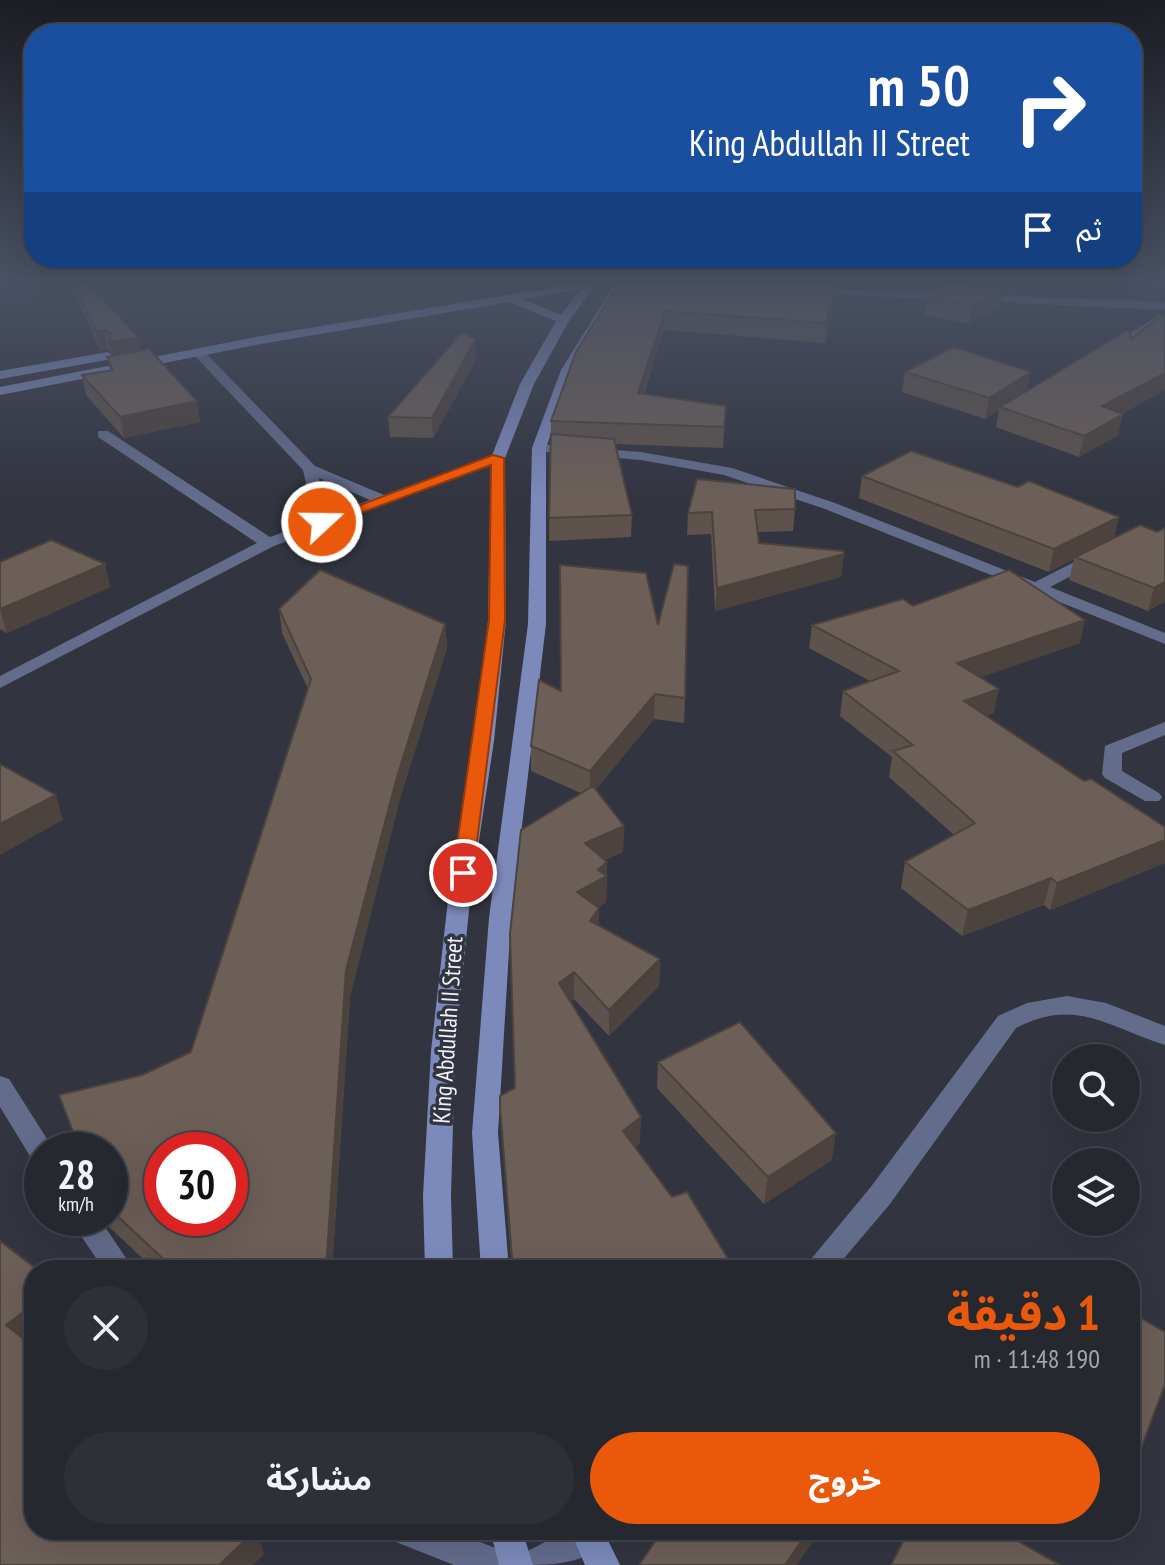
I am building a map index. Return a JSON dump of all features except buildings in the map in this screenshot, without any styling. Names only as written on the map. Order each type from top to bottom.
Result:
[{"type":"main road","points":[[0,375],[132,352]]},
{"type":"main road","points":[[0,391],[198,352]]},
{"type":"main road","name":"King Abdullah II Street","points":[[439,1260],[437,1196],[443,1051],[459,900],[484,741],[497,620],[498,458],[527,384],[545,352]]},
{"type":"main road","name":"King Abdullah II Street","points":[[494,1260],[485,1133],[500,918],[537,624],[539,448],[567,370],[578,352]]},
{"type":"main road","points":[[509,1540],[516,1565]]},
{"type":"street","points":[[198,352],[310,469],[381,499]]},
{"type":"street","points":[[1100,356],[1106,352]]},
{"type":"street","points":[[103,434],[268,543]]},
{"type":"street","points":[[539,448],[641,456],[727,471],[830,506],[1165,639]]},
{"type":"street","points":[[0,683],[268,543],[498,458]]},
{"type":"street","points":[[310,469],[322,522]]},
{"type":"street","points":[[1036,588],[1112,549]]},
{"type":"street","points":[[1152,797],[1112,774],[1112,750],[1165,728]]},
{"type":"street","points":[[825,1260],[880,1196],[1007,1022],[1024,1011],[1048,1004],[1089,1005],[1165,1036]]},
{"type":"street","points":[[0,1086],[29,1132]]},
{"type":"street","points":[[96,1236],[113,1260]]},
{"type":"street","points":[[433,1540],[496,1565]]},
{"type":"street","points":[[536,1565],[593,1541]]},
{"type":"route","points":[[322,522],[498,458],[497,620],[484,741],[463,873]]}]
